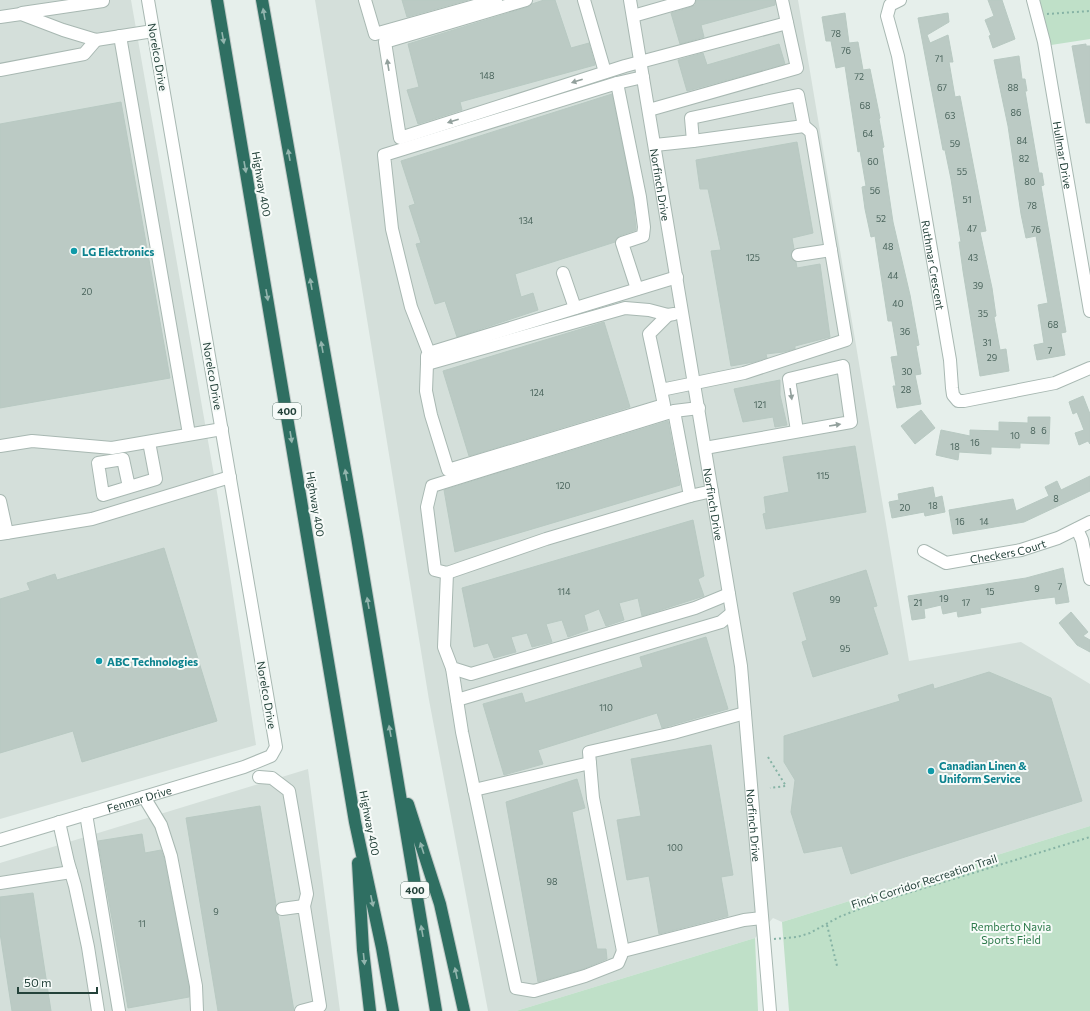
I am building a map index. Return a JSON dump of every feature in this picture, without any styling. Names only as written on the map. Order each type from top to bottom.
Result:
[{"type":"highway","name":"Highway 400","points":[[217,0],[355,822],[382,948],[393,1011]]},
{"type":"highway","name":"400","points":[[262,0],[357,537],[436,1011]]},
{"type":"highway","points":[[396,769],[440,904],[464,1011]]},
{"type":"highway","points":[[355,822],[370,1011]]},
{"type":"street","name":"Norelco Drive","points":[[148,0],[276,747],[274,752]]},
{"type":"street","points":[[365,0],[375,34],[496,0]]},
{"type":"street","points":[[526,0],[385,42],[400,138],[605,72],[787,23]]},
{"type":"street","points":[[584,0],[605,72]]},
{"type":"street","name":"Norfinch Drive","points":[[630,0],[741,666],[770,1011]]},
{"type":"street","points":[[633,16],[690,0]]},
{"type":"street","points":[[649,110],[797,68],[782,0]]},
{"type":"street","name":"Ruthmar Crescent","points":[[900,0],[890,5],[887,16],[898,56],[950,360],[953,395],[958,401],[964,401],[1023,390],[1055,383],[1090,368]]},
{"type":"street","name":"Hullmar Drive","points":[[1033,0],[1044,42],[1090,311]]},
{"type":"street","points":[[0,17],[103,1]]},
{"type":"street","points":[[21,14],[63,30],[96,40],[153,31]]},
{"type":"street","points":[[120,36],[189,434]]},
{"type":"street","points":[[0,70],[84,54],[96,40]]},
{"type":"street","points":[[644,77],[617,83],[384,155],[392,229],[411,308],[428,358],[426,391],[430,415],[448,470],[668,410],[698,408]]},
{"type":"street","points":[[617,83],[634,166],[644,227],[643,236],[622,243],[637,289]]},
{"type":"street","points":[[661,390],[744,373],[846,340],[811,132],[804,126],[798,95],[691,118],[693,142]]},
{"type":"street","points":[[655,145],[693,142],[804,126]]},
{"type":"street","points":[[798,255],[831,250]]},
{"type":"street","points":[[563,273],[575,308]]},
{"type":"street","points":[[428,358],[575,308],[677,277]]},
{"type":"street","points":[[428,358],[625,308],[649,310],[668,315],[683,313]]},
{"type":"street","points":[[668,315],[648,334],[661,390],[668,410],[690,496]]},
{"type":"street","points":[[705,448],[852,422],[843,366],[789,379],[797,431]]},
{"type":"street","points":[[668,410],[432,486],[428,507],[435,570],[448,573],[546,539],[690,496],[712,491]]},
{"type":"street","points":[[0,446],[32,441],[112,448],[222,429]]},
{"type":"street","points":[[123,459],[98,463],[103,495],[156,479],[149,442]]},
{"type":"street","points":[[121,446],[129,487]]},
{"type":"street","points":[[0,501],[4,534],[92,519],[230,477]]},
{"type":"street","name":"Checkers Court","points":[[924,551],[946,563],[1021,550],[1040,545],[1090,522]]},
{"type":"street","points":[[1077,529],[1082,540],[1090,579]]},
{"type":"street","points":[[448,573],[444,647],[452,668],[474,790],[516,988],[534,991],[585,976],[618,962],[623,951],[593,798],[589,752],[674,733],[745,713]]},
{"type":"street","points":[[452,668],[471,674],[677,613],[729,594]]},
{"type":"street","points":[[677,613],[683,633]]},
{"type":"street","points":[[457,700],[721,622],[732,613]]},
{"type":"street","name":"Fenmar Drive","points":[[0,840],[244,767],[271,756],[274,752]]},
{"type":"street","points":[[474,790],[590,763]]},
{"type":"street","points":[[259,777],[272,778],[289,791],[307,894],[304,906],[320,1006],[302,1011]]},
{"type":"street","points":[[144,797],[161,825],[171,856],[196,986],[197,1011]]},
{"type":"street","points":[[86,814],[119,1011]]},
{"type":"street","points":[[58,822],[88,947],[98,1011]]},
{"type":"street","points":[[0,883],[71,872]]},
{"type":"street","points":[[282,909],[304,906]]},
{"type":"street","points":[[623,951],[744,920],[762,918]]},
{"type":"path","points":[[1038,15],[1090,11]]},
{"type":"path","points":[[768,757],[786,786],[770,788]]},
{"type":"path","name":"Finch Corridor Recreation Trail","points":[[764,940],[797,937],[827,925],[839,917],[869,905],[1090,837]]},
{"type":"path","points":[[827,925],[837,966]]},
{"type":"shaded area","points":[[0,0],[131,0],[218,498],[256,745],[0,819]]},
{"type":"shaded area","points":[[315,0],[798,0],[909,661],[1021,642],[1090,684],[1090,826],[782,922],[773,918],[755,938],[516,1011],[488,1011],[429,700]]},
{"type":"shaded area","points":[[308,769],[340,1011],[0,1011],[0,863]]},
{"type":"green space","points":[[1039,0],[1090,0],[1090,39],[1051,45]]},
{"type":"green space","name":"Remberto Navia Sports Field","points":[[1090,826],[1090,1011],[789,1011],[782,922]]},
{"type":"green space","points":[[755,938],[758,1011],[516,1011]]},
{"type":"building","points":[[402,0],[468,0],[407,17]]},
{"type":"building","points":[[544,0],[555,0],[571,48],[589,43],[595,65],[460,102],[462,110],[418,124],[407,90],[419,87],[408,44],[528,7]]},
{"type":"building","points":[[696,0],[775,0],[775,5],[701,25],[704,37],[680,44],[671,13],[695,5]]},
{"type":"building","points":[[988,0],[1002,0],[1015,39],[993,48],[989,36],[991,35],[985,20],[994,16]]},
{"type":"building","points":[[845,13],[849,43],[858,42],[863,70],[870,69],[880,118],[884,147],[882,148],[893,222],[910,295],[919,345],[916,346],[921,374],[915,375],[921,404],[897,408],[893,386],[896,386],[891,357],[898,356],[892,321],[888,321],[875,236],[871,237],[865,209],[862,187],[866,186],[860,151],[858,152],[845,66],[836,68],[831,41],[826,41],[822,17]]},
{"type":"building","points":[[948,13],[949,22],[927,35],[930,43],[948,35],[953,62],[949,62],[955,97],[960,96],[986,231],[980,232],[992,288],[996,316],[994,317],[1000,350],[1006,349],[1009,371],[980,376],[963,271],[959,242],[961,242],[951,179],[945,150],[943,150],[918,18]]},
{"type":"building","points":[[779,44],[785,64],[687,91],[678,60],[703,53],[707,65]]},
{"type":"building","points":[[1086,44],[1086,46],[1090,46],[1090,123],[1086,123],[1072,46]]},
{"type":"building","points":[[1019,56],[1022,79],[1025,79],[1027,91],[1025,91],[1039,173],[1042,173],[1044,185],[1041,186],[1066,332],[1061,333],[1065,355],[1037,360],[1034,345],[1044,343],[1038,305],[1048,303],[1036,236],[1026,238],[1008,126],[994,60]]},
{"type":"building","points":[[612,94],[633,198],[636,230],[619,236],[615,242],[515,274],[521,297],[533,293],[538,310],[457,337],[445,301],[435,304],[416,244],[421,243],[409,206],[415,204],[401,161]]},
{"type":"building","name":"LG Electronics","points":[[121,102],[170,378],[0,408],[0,124]]},
{"type":"building","points":[[797,142],[813,233],[792,238],[794,249],[791,256],[796,262],[797,268],[820,264],[830,337],[795,346],[795,349],[766,354],[767,358],[754,362],[731,366],[711,251],[721,250],[708,189],[700,189],[696,160]]},
{"type":"building","points":[[604,322],[630,407],[469,456],[443,371]]},
{"type":"building","points":[[780,380],[780,395],[787,425],[775,427],[773,417],[743,422],[734,389]]},
{"type":"building","points":[[1083,396],[1090,414],[1090,444],[1088,441],[1079,445],[1075,433],[1084,430],[1077,412],[1073,414],[1069,402]]},
{"type":"building","points":[[921,410],[935,428],[915,444],[901,426]]},
{"type":"building","points":[[1028,417],[1050,417],[1049,444],[1020,443],[1020,448],[991,447],[991,454],[959,452],[958,460],[936,455],[941,430],[970,436],[970,430],[999,431],[999,422],[1028,423]]},
{"type":"building","points":[[668,421],[680,485],[455,552],[444,490]]},
{"type":"building","points":[[855,446],[866,512],[766,529],[763,514],[766,513],[764,497],[789,492],[783,457]]},
{"type":"building","points":[[1090,476],[1090,491],[1024,522],[953,534],[949,510],[1013,499],[1016,511],[1049,496],[1045,487],[1057,481],[1061,490]]},
{"type":"building","points":[[933,487],[935,498],[942,496],[945,512],[925,516],[924,512],[892,518],[889,502],[899,500],[898,494]]},
{"type":"building","points":[[693,520],[704,576],[698,579],[704,596],[642,616],[638,598],[619,603],[624,620],[606,626],[599,609],[584,615],[588,630],[568,637],[562,620],[546,624],[552,642],[532,647],[527,633],[511,637],[516,652],[494,658],[488,643],[474,647],[462,588]]},
{"type":"building","name":"ABC Technologies","points":[[164,548],[217,721],[82,762],[73,731],[0,753],[0,599],[30,590],[27,583],[55,574],[57,580]]},
{"type":"building","points":[[1063,568],[1069,602],[1056,604],[1055,597],[1030,600],[980,608],[981,613],[958,617],[957,611],[943,614],[941,605],[924,609],[925,618],[912,620],[908,596],[1026,578]]},
{"type":"building","points":[[866,570],[877,606],[873,607],[888,654],[813,677],[802,642],[807,640],[793,593]]},
{"type":"building","points":[[1071,612],[1088,632],[1083,636],[1090,640],[1090,652],[1077,645],[1059,623]]},
{"type":"building","points":[[706,637],[728,709],[662,728],[657,713],[538,750],[543,764],[504,775],[483,704],[522,693],[525,703],[643,667],[640,657]]},
{"type":"building","name":"Canadian Linen & Uniform Service","points":[[989,672],[1051,698],[1082,801],[851,874],[842,846],[804,853],[791,812],[795,780],[784,762],[784,736],[900,701],[898,695],[933,684],[934,689]]},
{"type":"building","points":[[711,745],[733,875],[721,877],[728,916],[659,934],[649,876],[627,880],[617,820],[641,816],[631,759]]},
{"type":"building","points":[[577,779],[585,808],[572,812],[597,949],[606,949],[607,959],[583,969],[538,982],[506,802]]},
{"type":"building","points":[[260,806],[276,905],[275,910],[278,915],[294,1011],[218,1011],[186,818]]},
{"type":"building","points":[[142,834],[145,853],[161,850],[164,858],[189,987],[189,997],[128,1008],[98,841]]},
{"type":"building","points":[[33,893],[51,1011],[12,1011],[0,933],[0,897]]},
{"type":"place","name":"LG Electronics","points":[[74,251]]},
{"type":"place","name":"ABC Technologies","points":[[99,661]]},
{"type":"place","name":"Canadian Linen & Uniform Service","points":[[931,771]]}]
